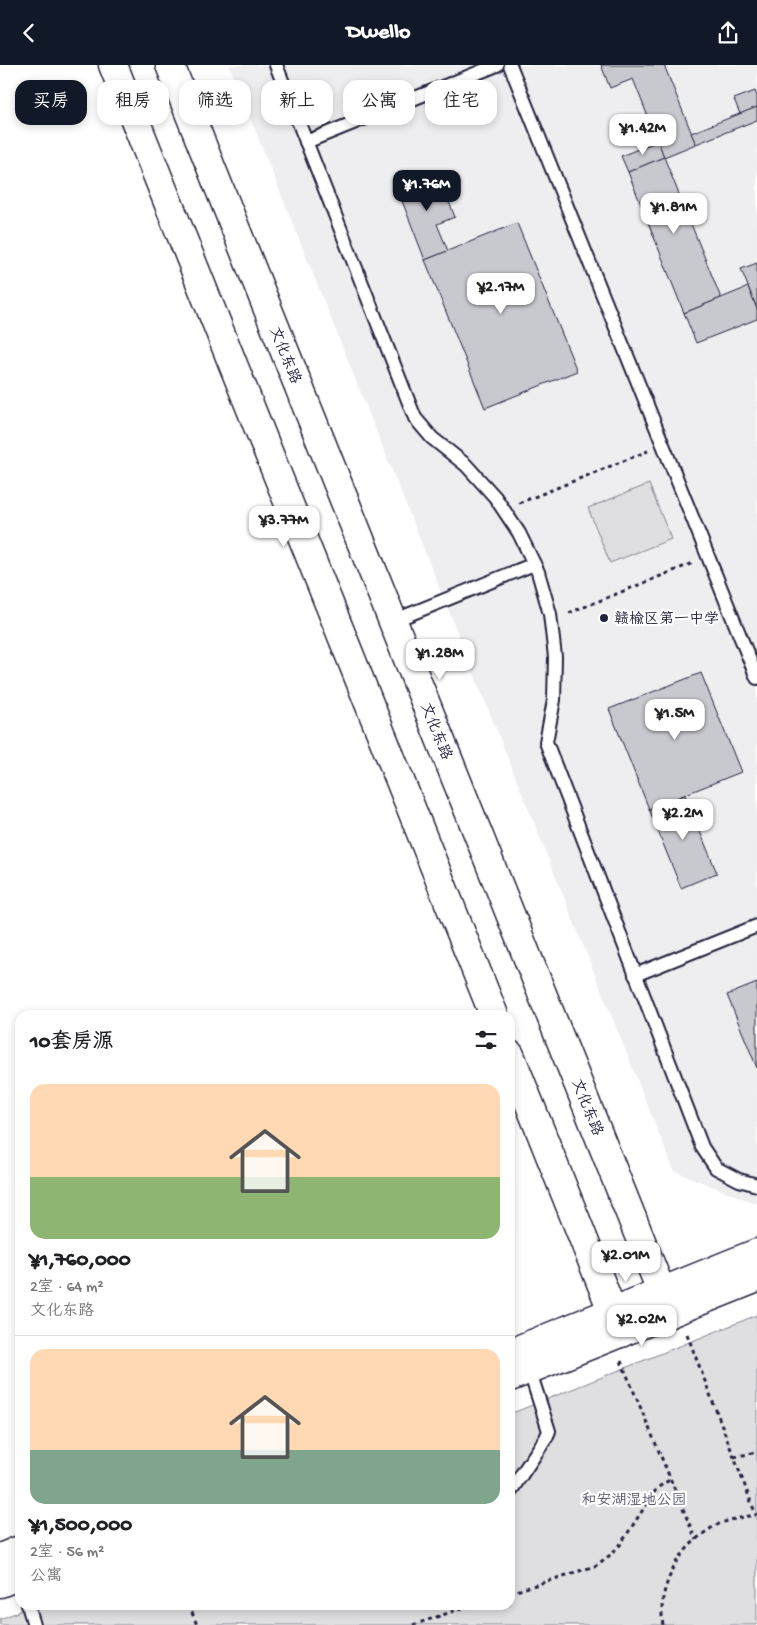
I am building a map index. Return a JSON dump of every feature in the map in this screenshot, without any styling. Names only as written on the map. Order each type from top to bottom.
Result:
[{"type":"main road","points":[[113,65],[492,1010]]},
{"type":"main road","name":"文化东路","points":[[170,65],[666,1302]]},
{"type":"main road","points":[[515,1067],[617,1322]]},
{"type":"main road","points":[[516,1367],[666,1302],[757,1253]]},
{"type":"main road","points":[[666,1302],[757,1278]]},
{"type":"lane","points":[[276,65],[415,417],[432,438],[466,465],[495,497],[519,533],[538,572],[550,621],[555,657],[554,700],[546,743],[702,1147],[716,1168],[739,1180],[757,1185]]},
{"type":"lane","points":[[306,142],[496,65]]},
{"type":"lane","points":[[510,65],[757,678]]},
{"type":"lane","points":[[393,621],[534,564]]},
{"type":"lane","points":[[635,975],[757,925]]},
{"type":"lane","points":[[515,1484],[549,1431],[516,1367]]},
{"type":"lane","points":[[30,1610],[34,1625]]},
{"type":"path","points":[[504,509],[663,445]]},
{"type":"path","points":[[550,621],[708,557]]},
{"type":"path","points":[[662,1625],[662,1601],[667,1582],[675,1564],[687,1548],[718,1524],[737,1518],[757,1515],[687,1334]]},
{"type":"path","points":[[621,1361],[696,1540]]},
{"type":"path","points":[[734,1457],[757,1451]]},
{"type":"path","points":[[515,1591],[595,1565],[609,1557],[620,1545],[657,1488],[671,1479]]},
{"type":"path","points":[[191,1610],[197,1625]]},
{"type":"path","points":[[413,1625],[457,1610]]},
{"type":"shaded area","name":"赣榆区第一中学","points":[[229,65],[757,65],[757,1204],[674,1171],[251,120],[251,80],[235,80]]},
{"type":"green space","points":[[649,484],[671,539],[610,563],[588,508]]},
{"type":"green space","name":"和安湖湿地公园","points":[[757,1315],[757,1625],[0,1625],[0,1619],[22,1610],[515,1610],[515,1412]]},
{"type":"building","points":[[601,65],[664,65],[696,144],[664,157],[633,79],[610,88]]},
{"type":"building","points":[[755,91],[757,107],[740,114],[734,99]]},
{"type":"building","points":[[757,107],[757,120],[696,144],[691,133]]},
{"type":"building","points":[[658,141],[664,157],[628,172],[621,156]]},
{"type":"building","points":[[664,157],[721,298],[684,313],[628,172]]},
{"type":"building","points":[[437,172],[455,217],[437,224],[448,251],[425,260],[397,188],[405,185],[403,179],[416,174],[418,180]]},
{"type":"building","points":[[517,223],[577,371],[485,408],[425,260]]},
{"type":"building","points":[[757,263],[757,309],[741,269]]},
{"type":"building","points":[[748,287],[757,309],[757,319],[696,343],[684,313]]},
{"type":"building","points":[[701,673],[741,772],[649,809],[609,709]]},
{"type":"building","points":[[685,795],[717,873],[681,888],[649,809]]},
{"type":"building","points":[[757,983],[757,1068],[727,995]]},
{"type":"place","name":"赣榆区第一中学","points":[[604,618]]}]
